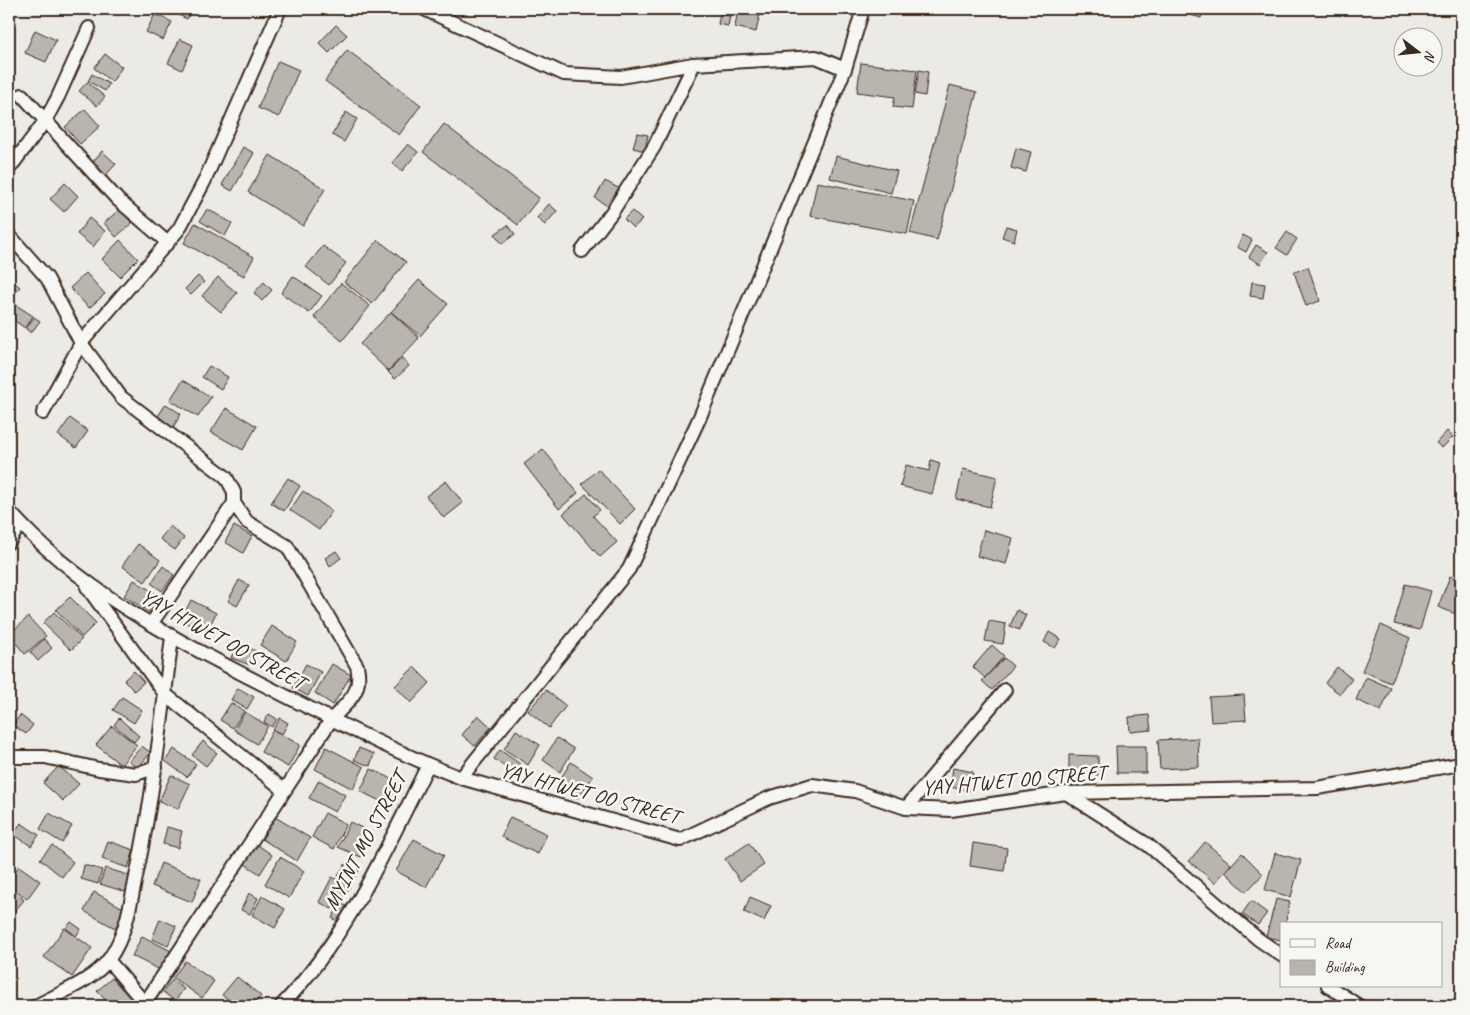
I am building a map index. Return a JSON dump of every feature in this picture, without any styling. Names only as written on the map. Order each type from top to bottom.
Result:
[{"type":"street","points":[[43,413],[81,342],[168,244],[179,229],[204,182],[280,9]]},
{"type":"street","points":[[424,9],[564,74],[622,77],[694,64],[816,57],[845,68]]},
{"type":"street","points":[[461,778],[629,569],[699,418],[845,68],[863,9]]},
{"type":"street","points":[[9,169],[45,121],[89,28]]},
{"type":"street","points":[[582,251],[612,212],[654,147],[694,64]]},
{"type":"street","points":[[22,94],[118,200],[168,244]]},
{"type":"street","points":[[9,235],[47,278],[81,342],[121,397],[226,477],[234,492],[234,504],[151,624]]},
{"type":"street","points":[[108,960],[146,1005],[331,720],[357,692],[360,679],[357,666],[287,546],[247,522],[234,504]]},
{"type":"street","name":"YAY HTWET OO STREET","points":[[9,511],[20,524],[82,581],[172,637],[331,720],[428,765],[461,778],[680,840],[769,798],[812,785],[855,790],[906,808],[951,810],[1066,793],[1317,788],[1461,764]]},
{"type":"street","points":[[9,542],[20,524]]},
{"type":"street","points":[[82,581],[165,694],[284,790]]},
{"type":"street","points":[[36,1006],[88,977],[108,960],[124,931],[141,853],[156,767],[172,637]]},
{"type":"street","points":[[906,808],[1006,690]]},
{"type":"street","points":[[9,757],[45,757],[99,769],[136,774],[156,767]]},
{"type":"street","name":"MYINT MO STREET","points":[[281,1006],[298,988],[359,902],[428,765]]},
{"type":"street","points":[[1066,793],[1148,845],[1258,939],[1280,954]]},
{"type":"street","points":[[1331,988],[1359,1006]]},
{"type":"building","points":[[166,9],[192,9],[187,19]]},
{"type":"building","points":[[738,9],[761,9],[756,32],[735,27]]},
{"type":"building","points":[[1185,9],[1203,9],[1201,18],[1184,13]]},
{"type":"building","points":[[155,14],[172,22],[163,40],[146,32]]},
{"type":"building","points":[[720,14],[730,16],[728,26],[718,24]]},
{"type":"building","points":[[336,25],[347,35],[329,53],[319,43]]},
{"type":"building","points":[[35,30],[56,40],[46,62],[25,53]]},
{"type":"building","points":[[180,39],[193,45],[182,70],[168,63]]},
{"type":"building","points":[[347,50],[421,105],[399,135],[325,81]]},
{"type":"building","points":[[105,54],[122,67],[112,82],[94,68]]},
{"type":"building","points":[[278,61],[299,70],[279,117],[258,108]]},
{"type":"building","points":[[861,63],[917,70],[912,109],[893,107],[895,97],[857,92]]},
{"type":"building","points":[[919,70],[928,72],[925,96],[915,94]]},
{"type":"building","points":[[92,74],[109,84],[105,91],[88,81]]},
{"type":"building","points":[[87,82],[105,97],[97,106],[79,91]]},
{"type":"building","points":[[950,85],[977,92],[937,240],[910,233]]},
{"type":"building","points":[[85,109],[100,126],[80,144],[65,127]]},
{"type":"building","points":[[346,112],[357,119],[344,142],[332,135]]},
{"type":"building","points":[[444,124],[539,198],[518,225],[423,152]]},
{"type":"building","points":[[637,133],[648,135],[645,151],[633,148]]},
{"type":"building","points":[[408,144],[418,152],[402,171],[392,163]]},
{"type":"building","points":[[243,147],[254,153],[232,191],[222,185]]},
{"type":"building","points":[[1016,148],[1031,152],[1026,172],[1011,168]]},
{"type":"building","points":[[102,151],[116,164],[105,176],[91,164]]},
{"type":"building","points":[[270,155],[325,189],[303,226],[248,192]]},
{"type":"building","points":[[836,156],[897,171],[891,193],[830,178]]},
{"type":"building","points":[[605,181],[620,189],[609,207],[595,198]]},
{"type":"building","points":[[817,182],[914,201],[907,234],[810,216]]},
{"type":"building","points":[[65,183],[78,196],[64,212],[50,199]]},
{"type":"building","points":[[549,204],[557,211],[545,225],[537,218]]},
{"type":"building","points":[[120,209],[132,223],[116,237],[104,223]]},
{"type":"building","points":[[207,209],[232,223],[225,236],[200,221]]},
{"type":"building","points":[[632,211],[642,220],[633,228],[624,219]]},
{"type":"building","points":[[89,218],[105,231],[93,247],[77,234]]},
{"type":"building","points":[[195,223],[254,257],[244,276],[184,243]]},
{"type":"building","points":[[508,225],[515,234],[502,244],[495,234]]},
{"type":"building","points":[[1006,226],[1017,229],[1014,241],[1002,237]]},
{"type":"building","points":[[1287,232],[1297,239],[1287,255],[1276,248]]},
{"type":"building","points":[[1243,235],[1252,240],[1246,252],[1237,247]]},
{"type":"building","points":[[120,240],[138,259],[120,277],[102,259]]},
{"type":"building","points":[[378,240],[406,262],[372,304],[344,282]]},
{"type":"building","points":[[1256,245],[1268,252],[1260,264],[1249,257]]},
{"type":"building","points":[[323,246],[346,263],[329,285],[306,267]]},
{"type":"building","points":[[1308,267],[1320,301],[1306,306],[1294,272]]},
{"type":"building","points":[[86,273],[105,294],[89,308],[70,288]]},
{"type":"building","points":[[198,276],[204,282],[191,295],[185,289]]},
{"type":"building","points":[[293,276],[322,296],[309,313],[281,293]]},
{"type":"building","points":[[218,277],[237,293],[221,312],[202,296]]},
{"type":"building","points":[[9,278],[20,287],[9,301]]},
{"type":"building","points":[[419,280],[448,304],[420,336],[391,312]]},
{"type":"building","points":[[264,282],[272,290],[262,301],[254,293]]},
{"type":"building","points":[[1252,282],[1265,284],[1263,298],[1250,296]]},
{"type":"building","points":[[341,283],[370,306],[342,341],[314,317]]},
{"type":"building","points":[[13,303],[33,316],[25,328],[9,317],[9,310]]},
{"type":"building","points":[[391,312],[419,338],[388,371],[360,344]]},
{"type":"building","points":[[34,317],[40,321],[31,333],[26,329]]},
{"type":"building","points":[[402,358],[409,366],[395,379],[388,372]]},
{"type":"building","points":[[209,366],[228,377],[221,389],[202,377]]},
{"type":"building","points":[[183,380],[211,397],[198,417],[170,400]]},
{"type":"building","points":[[166,404],[181,414],[172,429],[156,419]]},
{"type":"building","points":[[226,408],[257,426],[243,450],[211,432]]},
{"type":"building","points":[[70,418],[88,431],[76,448],[58,435]]},
{"type":"building","points":[[1447,431],[1453,437],[1442,448],[1436,443]]},
{"type":"building","points":[[543,449],[578,493],[559,509],[524,464]]},
{"type":"building","points":[[931,460],[940,463],[932,494],[900,486],[906,465],[929,471]]},
{"type":"building","points":[[598,469],[635,509],[620,524],[582,484]]},
{"type":"building","points":[[963,469],[997,477],[990,507],[956,499]]},
{"type":"building","points":[[288,478],[300,486],[284,511],[271,503]]},
{"type":"building","points":[[446,481],[463,503],[444,518],[426,496]]},
{"type":"building","points":[[303,491],[332,511],[319,530],[290,510]]},
{"type":"building","points":[[586,494],[600,510],[593,516],[617,542],[600,557],[563,514]]},
{"type":"building","points":[[170,526],[184,538],[175,550],[160,539]]},
{"type":"building","points":[[234,526],[252,536],[243,553],[225,542]]},
{"type":"building","points":[[984,530],[1013,538],[1006,564],[977,556]]},
{"type":"building","points":[[138,544],[160,560],[145,582],[122,566]]},
{"type":"building","points":[[336,551],[341,558],[330,566],[325,558]]},
{"type":"building","points":[[163,566],[174,575],[162,591],[151,583]]},
{"type":"building","points":[[1450,576],[1461,581],[1461,616],[1438,607]]},
{"type":"building","points":[[134,580],[161,597],[151,613],[124,596]]},
{"type":"building","points":[[239,580],[249,585],[237,606],[228,601]]},
{"type":"building","points":[[1405,584],[1431,591],[1420,630],[1394,624]]},
{"type":"building","points":[[70,597],[96,623],[82,637],[56,610]]},
{"type":"building","points":[[191,600],[216,613],[206,633],[181,620]]},
{"type":"building","points":[[1017,610],[1026,615],[1019,630],[1010,626]]},
{"type":"building","points":[[54,612],[82,639],[71,650],[43,623]]},
{"type":"building","points":[[28,617],[46,636],[25,654],[9,635]]},
{"type":"building","points":[[989,621],[1006,624],[1003,644],[985,641]]},
{"type":"building","points":[[1381,625],[1410,638],[1391,683],[1362,671]]},
{"type":"building","points":[[272,626],[297,642],[286,661],[260,645]]},
{"type":"building","points":[[1049,632],[1061,639],[1055,648],[1044,642]]},
{"type":"building","points":[[44,639],[52,648],[38,661],[30,652]]},
{"type":"building","points":[[237,643],[256,651],[250,665],[231,658]]},
{"type":"building","points":[[992,645],[1004,656],[985,678],[973,667]]},
{"type":"building","points":[[1004,658],[1013,666],[992,690],[982,681]]},
{"type":"building","points":[[306,664],[321,672],[308,696],[293,688]]},
{"type":"building","points":[[332,664],[351,675],[333,705],[315,693]]},
{"type":"building","points":[[414,667],[430,683],[411,703],[395,686]]},
{"type":"building","points":[[1337,667],[1352,679],[1340,694],[1325,683]]},
{"type":"building","points":[[134,671],[144,682],[134,691],[124,680]]},
{"type":"building","points":[[1366,677],[1391,688],[1381,711],[1356,700]]},
{"type":"building","points":[[238,688],[254,697],[247,709],[231,700]]},
{"type":"building","points":[[546,690],[566,706],[549,728],[528,711]]},
{"type":"building","points":[[1244,695],[1246,720],[1211,722],[1209,697]]},
{"type":"building","points":[[122,697],[142,710],[134,723],[113,710]]},
{"type":"building","points":[[231,703],[244,711],[233,728],[220,720]]},
{"type":"building","points":[[245,712],[268,726],[257,744],[234,730]]},
{"type":"building","points":[[269,714],[277,719],[272,727],[264,722]]},
{"type":"building","points":[[20,715],[33,725],[26,734],[13,725]]},
{"type":"building","points":[[478,715],[491,727],[475,746],[462,735]]},
{"type":"building","points":[[1149,715],[1151,730],[1130,732],[1129,717]]},
{"type":"building","points":[[119,718],[139,736],[134,742],[114,725]]},
{"type":"building","points":[[280,718],[288,723],[282,734],[273,730]]},
{"type":"building","points":[[112,726],[137,745],[121,765],[96,745]]},
{"type":"building","points":[[273,730],[300,745],[288,767],[261,752]]},
{"type":"building","points":[[516,730],[540,745],[528,765],[504,749]]},
{"type":"building","points":[[557,738],[574,749],[560,772],[543,760]]},
{"type":"building","points":[[1198,738],[1199,767],[1160,769],[1158,740]]},
{"type":"building","points":[[203,741],[217,753],[206,766],[192,755]]},
{"type":"building","points":[[142,746],[151,753],[137,768],[129,761]]},
{"type":"building","points":[[1116,746],[1146,746],[1146,773],[1117,773]]},
{"type":"building","points":[[326,747],[364,767],[353,789],[315,769]]},
{"type":"building","points":[[359,748],[374,754],[370,766],[354,760]]},
{"type":"building","points":[[174,749],[196,764],[187,777],[165,761]]},
{"type":"building","points":[[500,750],[520,764],[513,773],[494,759]]},
{"type":"building","points":[[1069,755],[1098,756],[1098,775],[1069,775]]},
{"type":"building","points":[[571,762],[593,777],[578,798],[557,784]]},
{"type":"building","points":[[59,766],[79,784],[63,801],[43,783]]},
{"type":"building","points":[[953,768],[973,772],[970,791],[950,787]]},
{"type":"building","points":[[371,769],[399,782],[388,805],[360,791]]},
{"type":"building","points":[[171,775],[190,784],[178,809],[159,801]]},
{"type":"building","points":[[319,780],[345,795],[335,812],[309,798]]},
{"type":"building","points":[[49,813],[72,826],[62,843],[40,829]]},
{"type":"building","points":[[325,813],[346,824],[334,849],[312,837]]},
{"type":"building","points":[[275,817],[310,838],[297,861],[262,839]]},
{"type":"building","points":[[510,817],[547,834],[538,854],[501,837]]},
{"type":"building","points":[[350,822],[372,833],[361,857],[338,847]]},
{"type":"building","points":[[21,823],[39,835],[31,846],[13,834]]},
{"type":"building","points":[[167,827],[182,831],[178,848],[163,844]]},
{"type":"building","points":[[414,839],[444,855],[426,887],[396,871]]},
{"type":"building","points":[[108,841],[134,850],[128,868],[102,859]]},
{"type":"building","points":[[1205,842],[1231,864],[1215,883],[1189,861]]},
{"type":"building","points":[[255,843],[272,855],[260,874],[243,863]]},
{"type":"building","points":[[749,843],[764,865],[740,881],[725,859]]},
{"type":"building","points":[[973,843],[1007,848],[1004,871],[970,866]]},
{"type":"building","points":[[52,845],[73,862],[62,877],[40,859]]},
{"type":"building","points":[[1242,853],[1263,874],[1246,892],[1225,872]]},
{"type":"building","points":[[1275,853],[1301,860],[1291,897],[1265,890]]},
{"type":"building","points":[[280,857],[304,871],[289,898],[265,884]]},
{"type":"building","points":[[347,862],[359,871],[350,883],[338,875]]},
{"type":"building","points":[[161,863],[201,879],[192,902],[152,886]]},
{"type":"building","points":[[84,865],[102,870],[98,884],[81,879]]},
{"type":"building","points":[[19,866],[40,881],[27,899],[9,885],[9,880]]},
{"type":"building","points":[[105,868],[131,876],[126,892],[100,884]]},
{"type":"building","points":[[332,877],[350,886],[338,907],[334,905],[332,909],[319,902]]},
{"type":"building","points":[[9,887],[24,900],[9,918]]},
{"type":"building","points":[[94,892],[125,909],[115,928],[84,911]]},
{"type":"building","points":[[249,893],[258,898],[250,914],[241,910]]},
{"type":"building","points":[[262,896],[285,909],[275,928],[252,915]]},
{"type":"building","points":[[750,897],[771,906],[764,921],[744,912]]},
{"type":"building","points":[[1276,899],[1290,902],[1285,922],[1280,922],[1280,940],[1266,937]]},
{"type":"building","points":[[1251,901],[1267,913],[1258,925],[1242,914]]},
{"type":"building","points":[[341,903],[349,908],[340,923],[332,918]]},
{"type":"building","points":[[160,919],[176,926],[168,946],[152,939]]},
{"type":"building","points":[[71,922],[81,929],[76,936],[66,928]]},
{"type":"building","points":[[64,928],[92,948],[72,977],[44,957]]},
{"type":"building","points":[[142,936],[171,951],[162,971],[132,956]]},
{"type":"building","points":[[185,961],[214,981],[202,998],[173,978]]},
{"type":"building","points":[[237,977],[261,996],[253,1006],[237,1006],[222,995]]},
{"type":"building","points":[[112,978],[132,1000],[125,1006],[111,1006],[97,991]]},
{"type":"building","points":[[172,980],[184,989],[175,1001],[163,992]]}]
